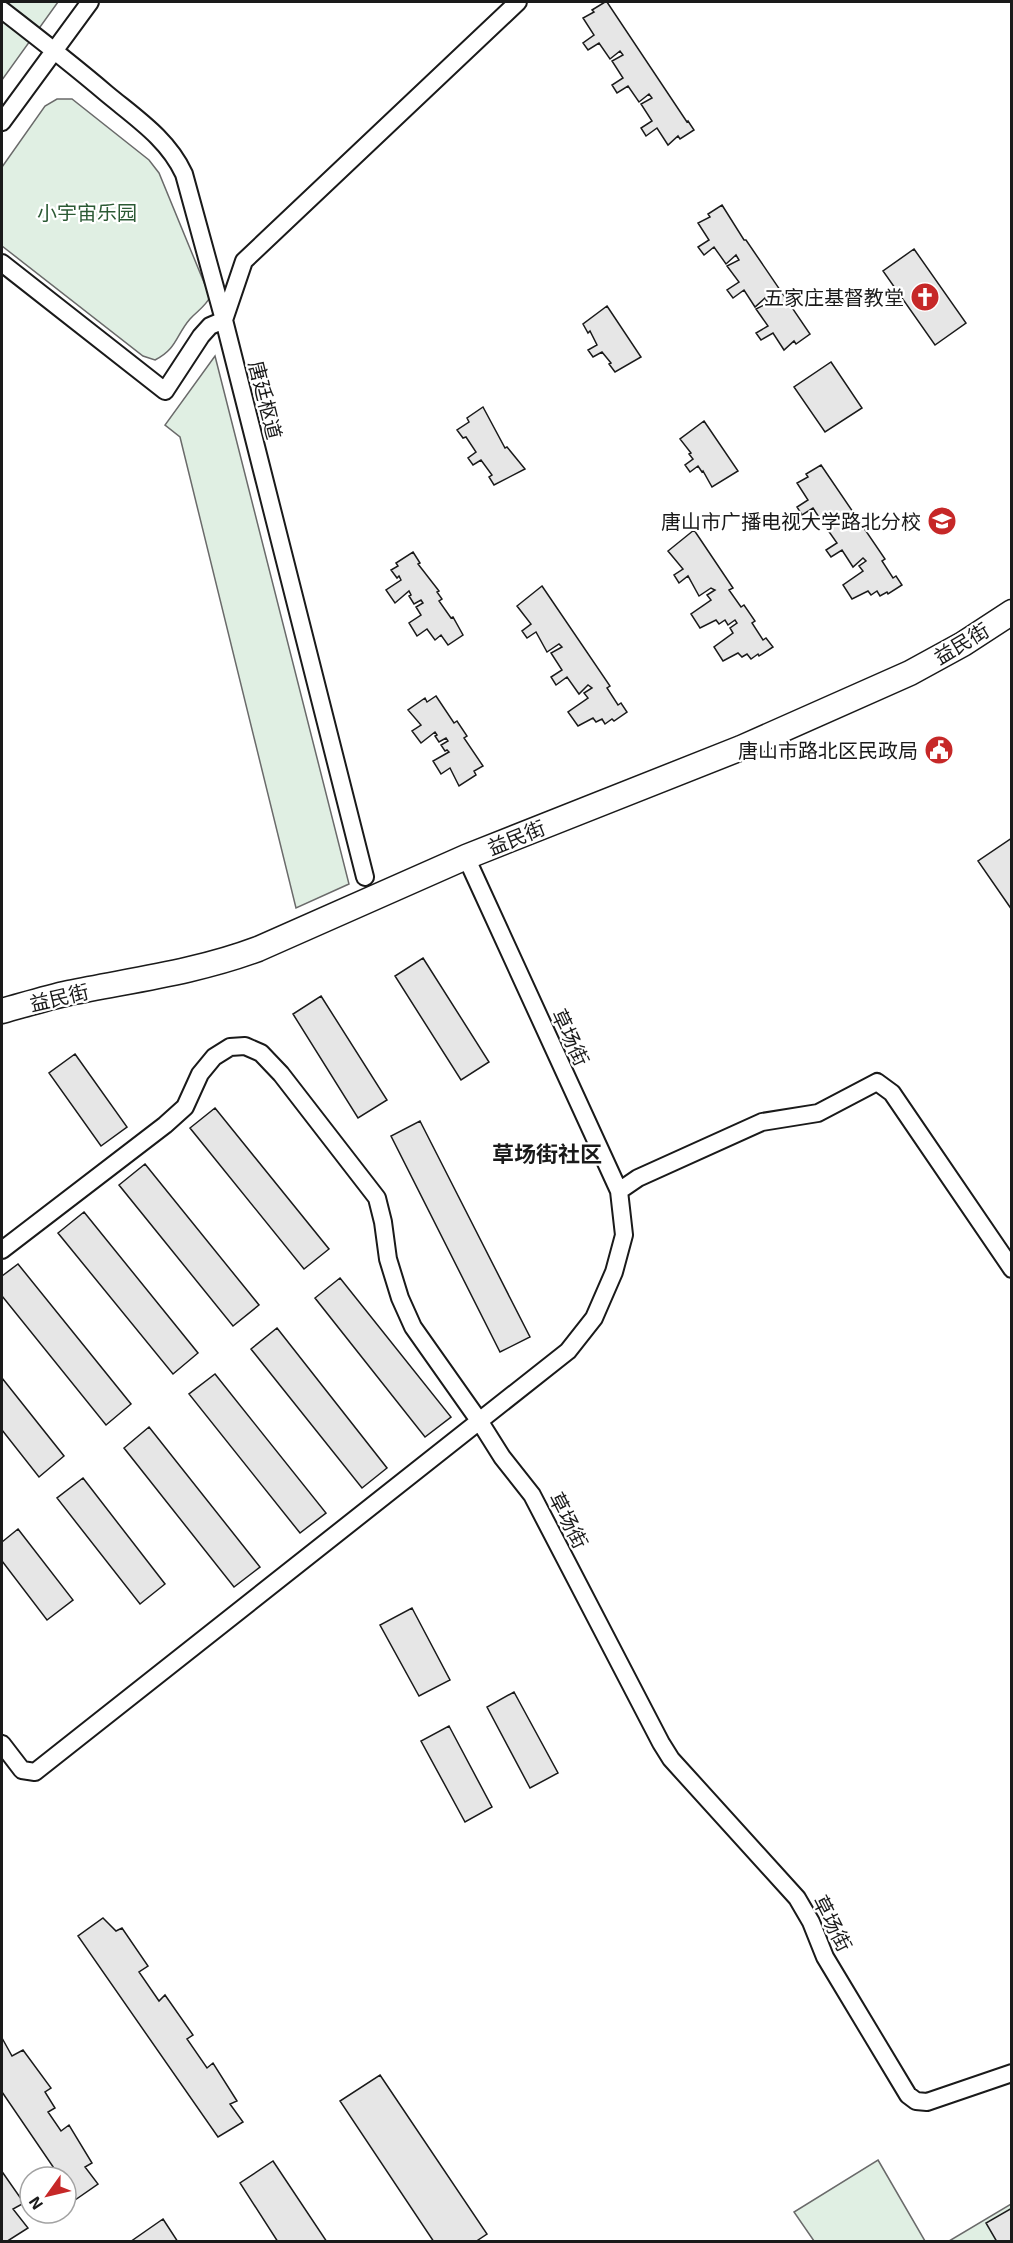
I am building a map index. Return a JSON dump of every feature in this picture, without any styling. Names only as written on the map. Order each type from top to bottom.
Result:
[{"type":"street","points":[[2,123],[90,2]]},
{"type":"street","points":[[2,263],[165,391],[201,336],[210,326],[224,320],[244,261],[518,2]]},
{"type":"street","name":"唐廷枢道","points":[[2,10],[160,138],[177,158],[184,174],[224,320],[365,878]]},
{"type":"street","name":"益民街","points":[[2,1011],[66,994],[190,970],[229,960],[466,857],[741,748],[910,673],[963,644],[1011,612]]},
{"type":"street","name":"草场街","points":[[466,857],[619,1191],[624,1235],[614,1272],[594,1318],[568,1351],[480,1422],[502,1457],[532,1495],[671,1759],[797,1898],[811,1922],[825,1957],[908,2095],[916,2102],[927,2102],[1011,2073]]},
{"type":"street","points":[[2,1250],[165,1125],[185,1107],[200,1074],[214,1057],[230,1047],[245,1046],[261,1053],[281,1074],[377,1198],[388,1258],[400,1298],[413,1327],[480,1422],[35,1772],[22,1770],[2,1744]]},
{"type":"street","points":[[619,1191],[638,1178],[762,1122],[818,1113],[877,1082],[892,1093],[1011,1269]]},
{"type":"green space","points":[[2,2],[58,2],[2,80]]},
{"type":"green space","name":"小宇宙乐园","points":[[57,99],[72,99],[149,160],[159,173],[210,297],[185,325],[168,351],[155,360],[143,356],[2,246],[2,167],[45,106]]},
{"type":"green space","points":[[215,356],[349,884],[296,908],[180,437],[165,425]]},
{"type":"green space","points":[[878,2160],[925,2241],[814,2241],[794,2212]]},
{"type":"green space","points":[[1011,2204],[1011,2241],[949,2241]]},
{"type":"building","points":[[605,2],[694,130],[680,139],[678,136],[668,145],[657,128],[646,136],[641,128],[652,121],[641,104],[652,98],[649,94],[639,102],[628,86],[617,93],[612,85],[623,78],[612,61],[623,55],[620,51],[610,59],[599,43],[588,50],[583,43],[594,35],[583,18]]},
{"type":"building","points":[[722,205],[810,334],[796,344],[794,341],[784,350],[773,333],[761,340],[756,333],[768,326],[756,309],[768,303],[765,298],[755,307],[744,290],[733,298],[727,290],[739,282],[727,266],[739,260],[736,255],[726,264],[714,247],[704,255],[698,247],[709,240],[698,223],[710,217],[708,214]]},
{"type":"building","name":"五家庄基督教堂","points":[[914,249],[966,323],[935,345],[883,271]]},
{"type":"building","points":[[607,306],[641,357],[615,372],[602,352],[593,357],[588,350],[597,345],[590,331],[588,333],[583,324]]},
{"type":"building","points":[[831,362],[862,408],[825,432],[794,387]]},
{"type":"building","points":[[483,407],[505,448],[507,447],[525,469],[494,485],[489,477],[492,475],[481,460],[473,465],[468,458],[476,452],[466,437],[463,438],[457,430],[469,422],[467,418]]},
{"type":"building","points":[[704,421],[738,471],[712,487],[698,466],[690,472],[685,465],[693,459],[680,439]]},
{"type":"building","points":[[821,465],[885,559],[882,561],[893,578],[896,576],[902,585],[888,594],[887,592],[880,596],[877,591],[871,595],[868,591],[852,599],[843,585],[863,571],[859,566],[866,561],[863,558],[853,567],[842,550],[831,557],[826,550],[837,543],[825,526],[837,520],[834,516],[824,525],[813,508],[802,515],[797,507],[808,500],[797,483]]},
{"type":"building","points":[[694,530],[733,588],[729,590],[741,607],[744,605],[755,621],[752,623],[763,640],[766,638],[773,647],[759,656],[758,654],[751,659],[747,654],[742,657],[738,653],[723,661],[714,647],[733,633],[730,628],[737,623],[735,620],[728,625],[725,620],[719,624],[716,620],[700,628],[691,614],[711,600],[707,595],[715,590],[711,588],[699,596],[688,576],[679,583],[674,575],[683,569],[668,551]]},
{"type":"building","points":[[413,552],[420,563],[418,564],[439,591],[437,592],[442,599],[439,601],[451,618],[453,617],[463,635],[448,645],[441,635],[435,640],[427,629],[417,636],[409,623],[421,615],[416,607],[423,603],[421,600],[414,604],[409,591],[395,603],[386,590],[401,580],[391,570],[398,566],[396,563]]},
{"type":"building","points":[[542,586],[610,686],[607,688],[618,705],[621,703],[627,712],[614,721],[612,719],[605,724],[602,719],[596,722],[593,718],[578,726],[568,712],[588,698],[584,693],[592,688],[588,685],[579,694],[567,677],[556,685],[551,677],[562,670],[551,653],[562,647],[559,644],[547,652],[536,632],[527,638],[522,631],[531,624],[517,606]]},
{"type":"building","points":[[436,696],[454,723],[457,721],[467,736],[464,738],[483,766],[474,771],[476,775],[459,786],[450,768],[441,774],[433,761],[449,752],[445,751],[441,745],[448,741],[446,738],[439,742],[435,732],[421,743],[412,731],[421,725],[408,710],[425,698],[427,702]]},
{"type":"building","points":[[1012,838],[1012,910],[978,861]]},
{"type":"building","points":[[423,958],[489,1062],[461,1080],[395,976]]},
{"type":"building","points":[[321,996],[387,1100],[358,1118],[293,1014]]},
{"type":"building","points":[[75,1054],[127,1127],[101,1146],[49,1073]]},
{"type":"building","points":[[215,1108],[329,1249],[304,1269],[190,1128]]},
{"type":"building","points":[[420,1121],[530,1337],[500,1352],[391,1136]]},
{"type":"building","points":[[145,1164],[259,1305],[233,1326],[119,1185]]},
{"type":"building","points":[[84,1212],[198,1353],[173,1374],[58,1233]]},
{"type":"building","points":[[18,1264],[131,1404],[106,1425],[2,1296],[2,1276]]},
{"type":"building","points":[[340,1278],[451,1417],[425,1437],[315,1298]]},
{"type":"building","points":[[277,1328],[387,1468],[362,1488],[251,1349]]},
{"type":"building","points":[[215,1374],[326,1513],[300,1533],[189,1394]]},
{"type":"building","points":[[2,1378],[64,1456],[39,1477],[2,1430]]},
{"type":"building","points":[[149,1427],[260,1567],[234,1587],[124,1448]]},
{"type":"building","points":[[83,1478],[165,1584],[140,1604],[57,1498]]},
{"type":"building","points":[[18,1529],[73,1600],[47,1620],[2,1561],[2,1542]]},
{"type":"building","points":[[412,1608],[450,1680],[419,1696],[380,1625]]},
{"type":"building","points":[[514,1692],[558,1773],[530,1788],[487,1707]]},
{"type":"building","points":[[449,1726],[492,1807],[465,1822],[421,1741]]},
{"type":"building","points":[[103,1918],[116,1931],[122,1928],[148,1966],[139,1972],[159,2001],[165,1995],[193,2035],[187,2039],[207,2068],[213,2063],[237,2101],[230,2104],[243,2122],[218,2137],[78,1936]]},
{"type":"building","points":[[2,2038],[12,2056],[23,2050],[51,2088],[45,2092],[55,2108],[48,2112],[61,2131],[69,2125],[92,2163],[85,2167],[98,2184],[78,2198],[78,2165],[52,2165],[2,2092]]},
{"type":"building","points":[[380,2075],[487,2234],[475,2242],[434,2242],[340,2101]]},
{"type":"building","points":[[273,2161],[327,2242],[278,2242],[240,2183]]},
{"type":"building","points":[[2,2174],[18,2194],[18,2206],[13,2209],[18,2215],[18,2225],[26,2225],[28,2228],[6,2242],[2,2242]]},
{"type":"building","points":[[1012,2208],[1012,2242],[997,2242],[986,2223]]},
{"type":"building","points":[[163,2219],[178,2242],[130,2242]]},
{"type":"place","name":"五家庄基督教堂","points":[[925,297]]},
{"type":"place","name":"唐山市广播电视大学路北分校","points":[[942,521]]},
{"type":"place","name":"唐山市路北区民政局","points":[[939,750]]},
{"type":"district","name":"草场街社区","points":[[547,1153]]}]
